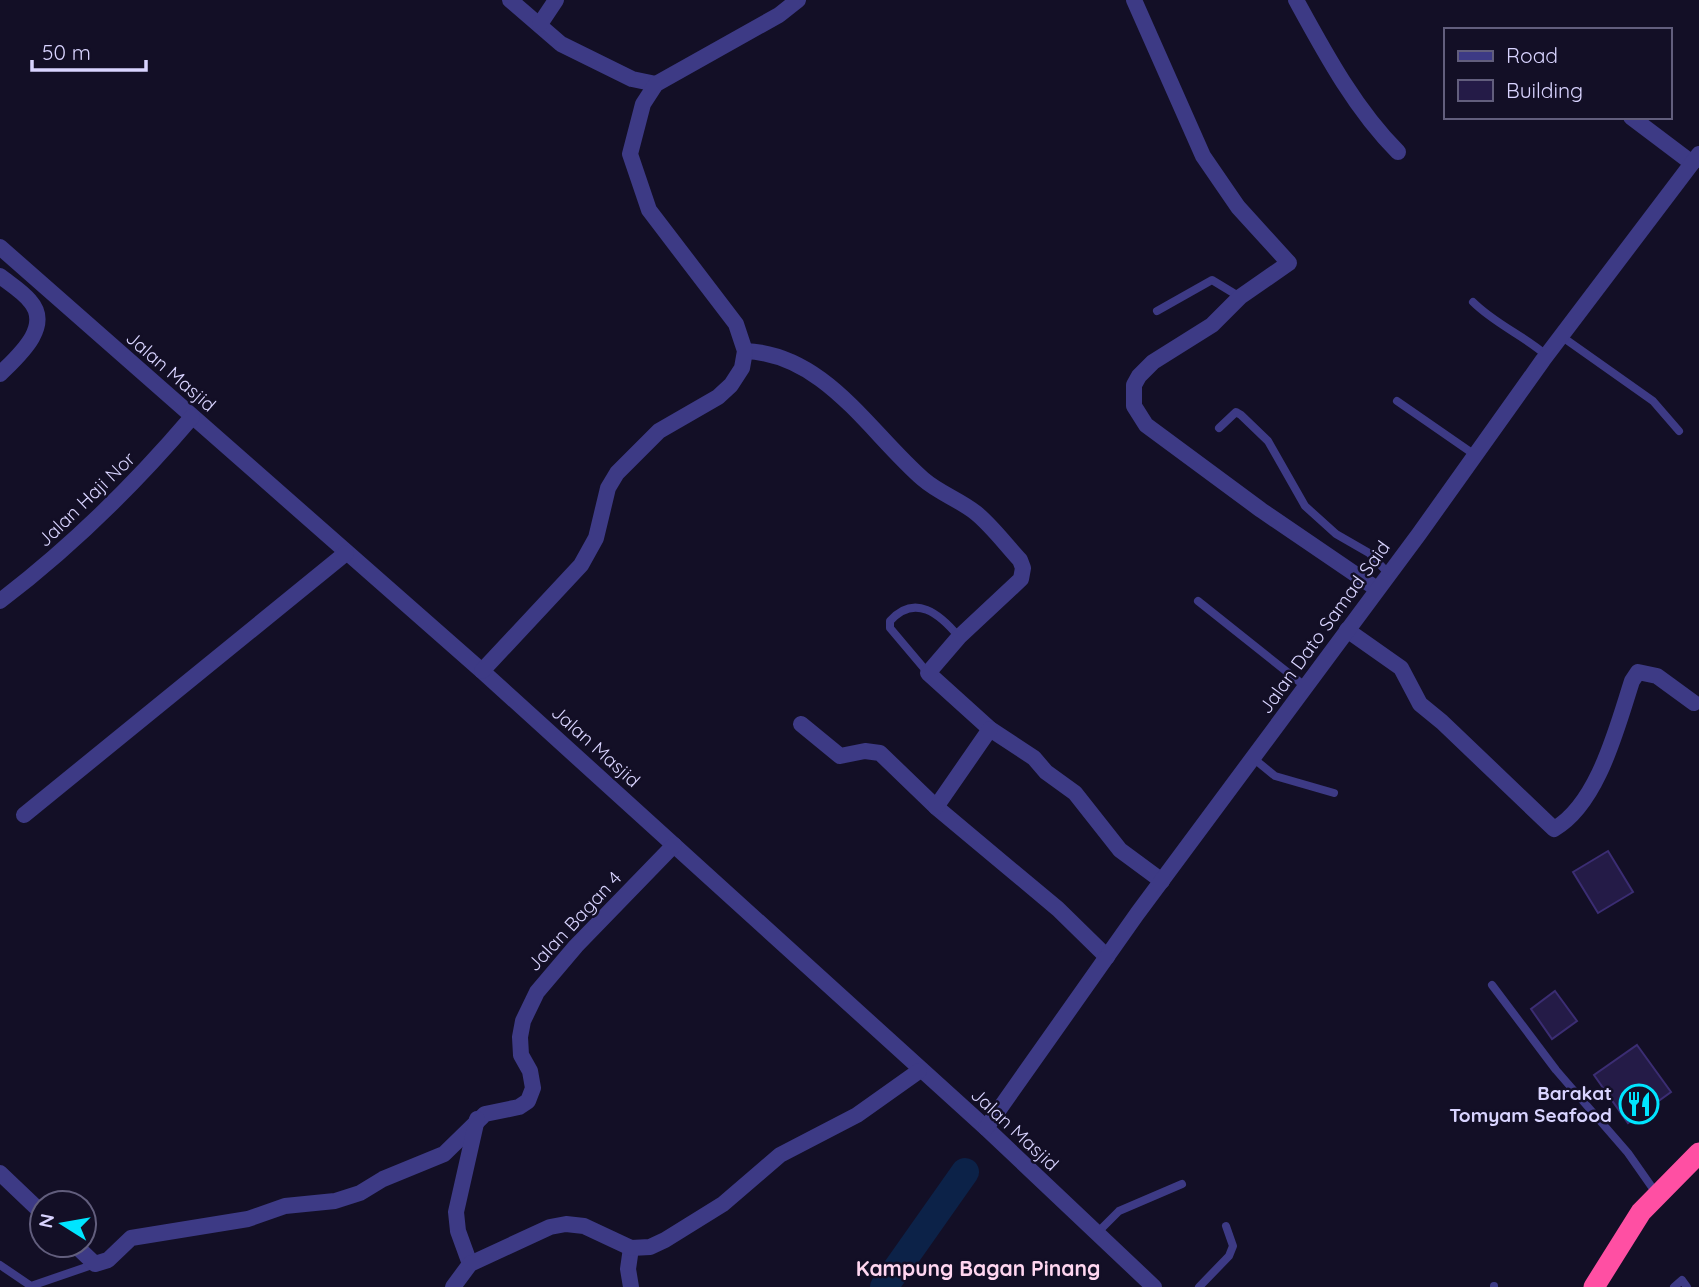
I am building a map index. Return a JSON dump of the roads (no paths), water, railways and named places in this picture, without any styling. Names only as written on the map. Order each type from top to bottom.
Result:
[{"type":"highway","points":[[1594,1287],[1618,1244],[1658,1195],[1699,1153]]},
{"type":"street","points":[[510,0],[561,44],[632,79],[656,84]]},
{"type":"street","points":[[540,24],[556,0]]},
{"type":"street","points":[[482,671],[581,565],[596,538],[608,488],[617,473],[659,431],[718,397],[731,385],[742,368],[745,351],[736,324],[649,210],[630,154],[643,104],[656,84],[779,15],[797,0]]},
{"type":"street","points":[[1135,0],[1203,156],[1238,207],[1289,263],[1240,297],[1212,325],[1153,362],[1134,385],[1134,406],[1146,425],[1261,510],[1377,589]]},
{"type":"street","points":[[1296,0],[1349,90],[1377,131],[1398,152]]},
{"type":"street","points":[[1634,119],[1695,159]]},
{"type":"street","name":"Jalan Dato Samad Said","points":[[986,1128],[1107,957],[1307,687],[1546,355],[1695,159]]},
{"type":"street","name":"Jalan Masjid","points":[[0,247],[482,671],[919,1071],[986,1128],[1154,1287]]},
{"type":"street","points":[[0,276],[32,302],[38,320],[31,342],[0,374]]},
{"type":"street","points":[[745,351],[787,360],[828,385],[863,414],[922,478],[975,513],[1020,560],[1023,568],[1021,579],[960,637],[928,673],[990,729],[1034,758],[1046,772],[1075,793],[1121,850],[1163,881]]},
{"type":"street","name":"Jalan Haji Nor","points":[[0,601],[53,561],[136,480],[192,417]]},
{"type":"street","points":[[24,815],[346,553]]},
{"type":"street","points":[[1347,631],[1401,668],[1420,704],[1554,829],[1569,821],[1597,776],[1609,752],[1632,681],[1638,672],[1645,671],[1657,676],[1694,703]]},
{"type":"street","points":[[801,724],[841,756],[865,751],[880,753],[936,807],[1058,909],[1107,957]]},
{"type":"street","points":[[936,807],[990,729]]},
{"type":"street","name":"Jalan Bagan 4","points":[[477,1119],[495,1110],[519,1107],[528,1101],[533,1087],[530,1071],[521,1055],[520,1037],[523,1021],[537,992],[576,946],[674,845]]},
{"type":"street","points":[[453,1287],[470,1264],[550,1227],[566,1224],[584,1226],[631,1248],[650,1247],[723,1205],[780,1155],[857,1115],[919,1071]]},
{"type":"street","points":[[90,1259],[95,1264],[108,1260],[131,1238],[248,1219],[285,1206],[335,1201],[444,1154],[477,1119]]},
{"type":"street","points":[[470,1264],[458,1231],[457,1212],[477,1119]]},
{"type":"street","points":[[444,1154],[468,1168]]},
{"type":"street","points":[[0,1173],[28,1200]]},
{"type":"street","points":[[631,1248],[628,1269],[631,1287]]},
{"type":"lane","points":[[1157,311],[1212,280],[1240,297]]},
{"type":"lane","points":[[1474,302],[1489,318],[1528,340],[1546,355]]},
{"type":"lane","points":[[1561,336],[1653,401],[1679,432]]},
{"type":"lane","points":[[1397,401],[1475,455]]},
{"type":"lane","points":[[1219,428],[1236,412],[1241,415],[1268,441],[1281,469],[1305,506],[1336,534],[1369,553],[1389,574]]},
{"type":"lane","points":[[1198,601],[1307,687]]},
{"type":"lane","points":[[928,673],[890,628],[890,621],[909,606],[920,607],[940,617],[960,637]]},
{"type":"lane","points":[[1254,758],[1272,773],[1334,793]]},
{"type":"lane","points":[[1492,985],[1556,1070],[1628,1153],[1658,1195]]},
{"type":"lane","points":[[1096,1234],[1119,1211],[1182,1184]]},
{"type":"lane","points":[[1199,1287],[1229,1256],[1233,1246],[1226,1226]]},
{"type":"lane","points":[[0,1265],[31,1286],[95,1264]]},
{"type":"lane","points":[[1674,1287],[1682,1280],[1687,1287]]},
{"type":"waterway","points":[[884,1287],[965,1172]]},
{"type":"place","name":"Barakat Tomyam Seafood","points":[[1639,1104]]},
{"type":"district","name":"Kampung Bagan Pinang","points":[[978,1268]]}]
